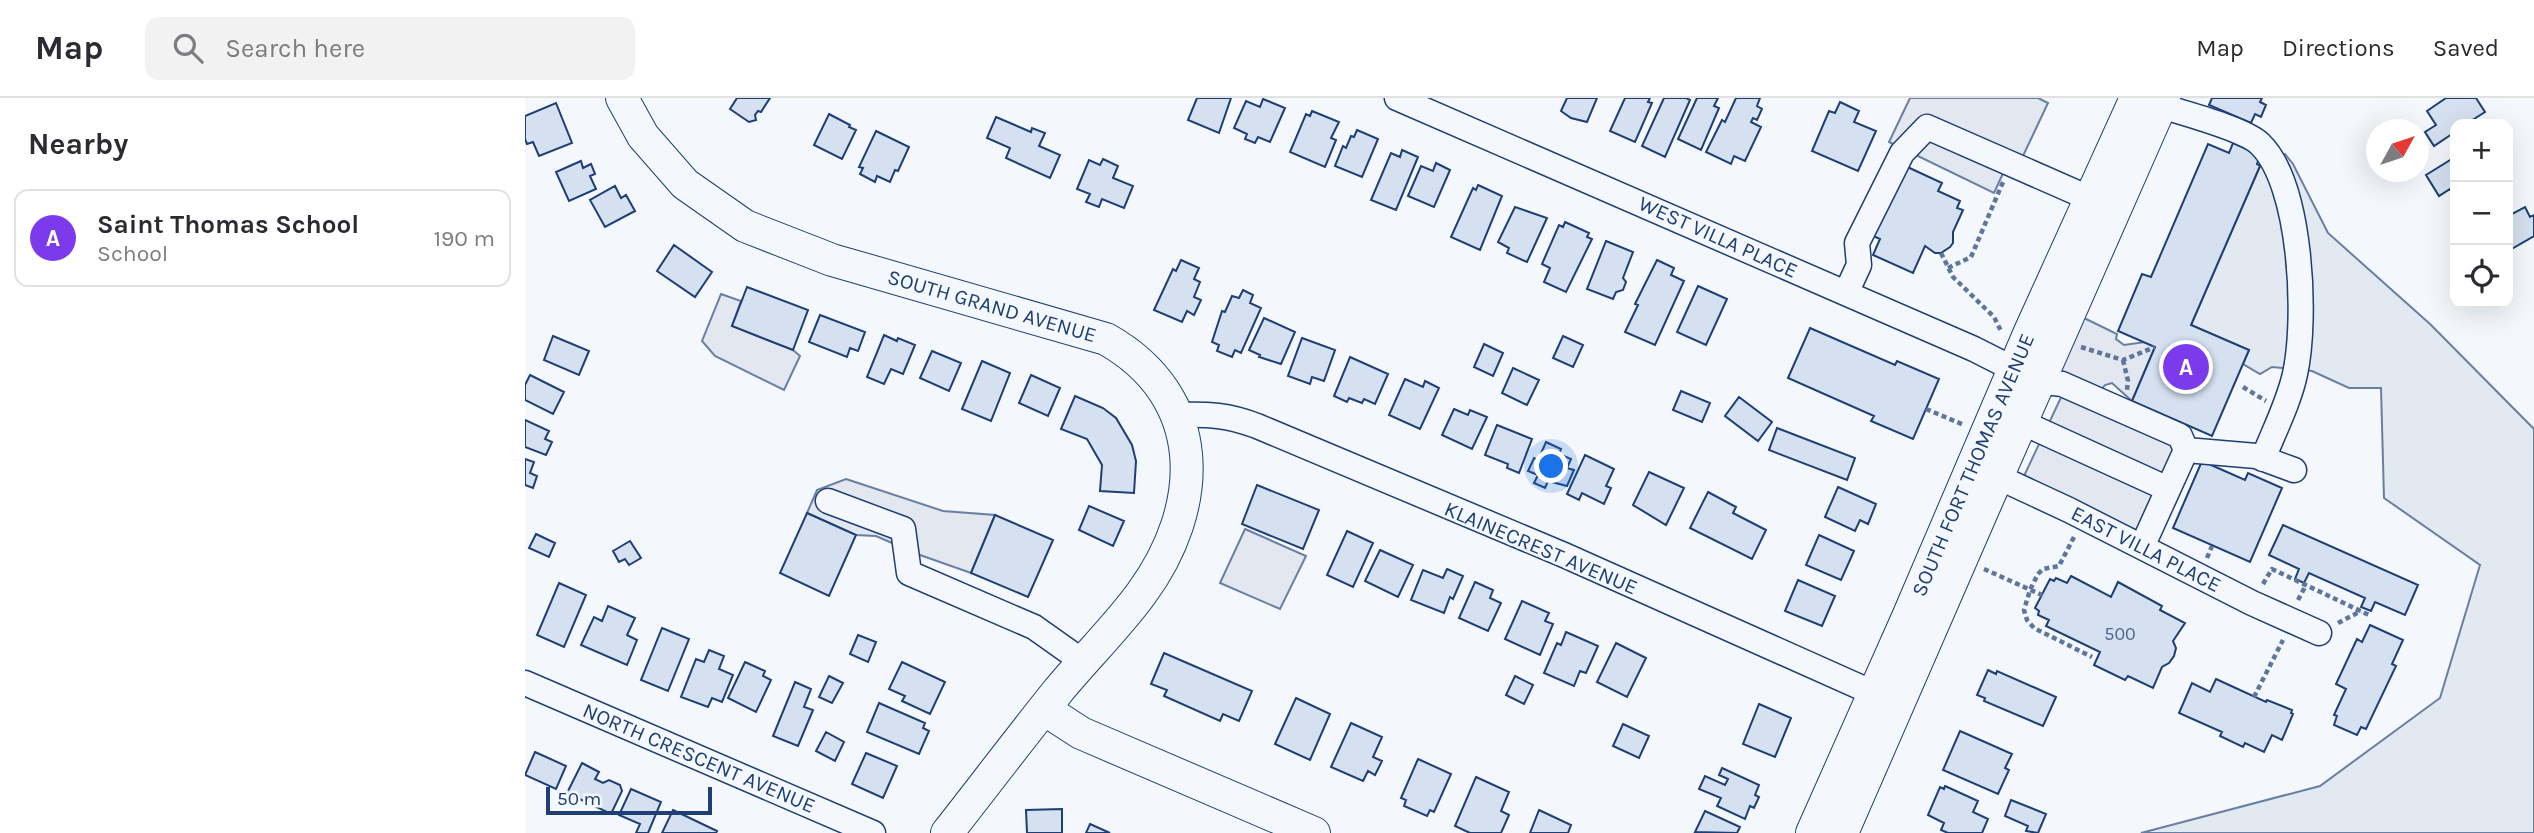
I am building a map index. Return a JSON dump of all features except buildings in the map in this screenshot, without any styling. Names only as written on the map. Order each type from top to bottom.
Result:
[{"type":"main road","name":"SOUTH GRAND AVENUE","points":[[622,98],[643,136],[685,184],[745,226],[832,260],[1106,339],[1131,353],[1163,386],[1178,415],[1186,449],[1187,474],[1175,529],[1142,593],[1044,709]]},
{"type":"main road","name":"SOUTH FORT THOMAS AVENUE","points":[[1842,833],[1908,617],[1985,472],[2025,375],[2102,204],[2154,101]]},
{"type":"main road","name":"SOUTH FORT THOMAS AVENUE","points":[[1812,833],[1961,557],[1985,472],[2021,422],[2025,375]]},
{"type":"main road","points":[[947,833],[1044,709],[1081,733],[1309,832]]},
{"type":"street","name":"WEST VILLA PLACE","points":[[1397,98],[1974,349],[2025,375],[2062,384],[2180,436],[2186,450]]},
{"type":"street","points":[[2154,101],[2257,142],[2276,162],[2296,231],[2301,338],[2295,377],[2263,458]]},
{"type":"street","points":[[1846,293],[1859,265],[1857,243],[1902,153],[1927,127],[2102,204]]},
{"type":"street","name":"KLAINECREST AVENUE","points":[[1178,415],[1229,416],[1257,426],[1564,555],[1885,698]]},
{"type":"street","points":[[2021,422],[2168,489]]},
{"type":"street","points":[[2142,547],[2186,450],[2256,456],[2294,470]]},
{"type":"street","name":"EAST VILLA PLACE","points":[[1985,472],[2319,633]]},
{"type":"street","points":[[828,500],[902,529],[909,573],[1034,627],[1082,661]]},
{"type":"street","name":"NORTH CRESCENT AVENUE","points":[[525,684],[873,833]]},
{"type":"path","points":[[1948,268],[1971,257],[2011,164]]},
{"type":"path","points":[[1941,253],[1953,277],[1994,317],[2004,337]]},
{"type":"path","points":[[2077,345],[2123,360],[2155,347]]},
{"type":"path","points":[[2123,360],[2128,381],[2127,396]]},
{"type":"path","points":[[1926,409],[1966,426]]},
{"type":"path","points":[[2085,518],[2060,566],[2043,569],[2038,575],[2024,610],[2027,620],[2034,628],[2092,657]]},
{"type":"path","points":[[1961,557],[2042,595]]},
{"type":"path","points":[[2252,603],[2272,569],[2369,615]]},
{"type":"path","points":[[2254,697],[2285,636]]},
{"type":"shaded area","points":[[1910,98],[2038,98],[2048,103],[2015,173],[2005,169],[1994,193],[1889,142]]},
{"type":"shaded area","points":[[2285,154],[2293,164],[2328,233],[2430,324],[2534,429],[2534,833],[2141,833],[2320,786],[2440,698],[2480,565],[2384,498],[2381,388],[2349,388],[2312,371],[2272,367],[2260,374],[2243,364],[2249,350],[2191,325],[2260,166]]},
{"type":"shaded area","points":[[721,294],[741,301],[732,326],[793,350],[800,356],[784,390],[715,356],[702,341]]},
{"type":"shaded area","points":[[2084,318],[2117,334],[2116,339],[2124,345],[2145,342],[2155,347],[2132,401],[2112,383],[2101,390],[2060,372],[2069,337],[2075,339]]},
{"type":"shaded area","points":[[2064,391],[2192,451],[2150,537],[2024,476]]},
{"type":"shaded area","points":[[846,479],[943,511],[995,515],[971,573],[876,536],[856,535],[807,513],[817,490]]},
{"type":"shaded area","points":[[1245,529],[1306,556],[1280,609],[1220,583]]},
{"type":"place","name":"Saint Thomas School","points":[[2186,367]]}]
